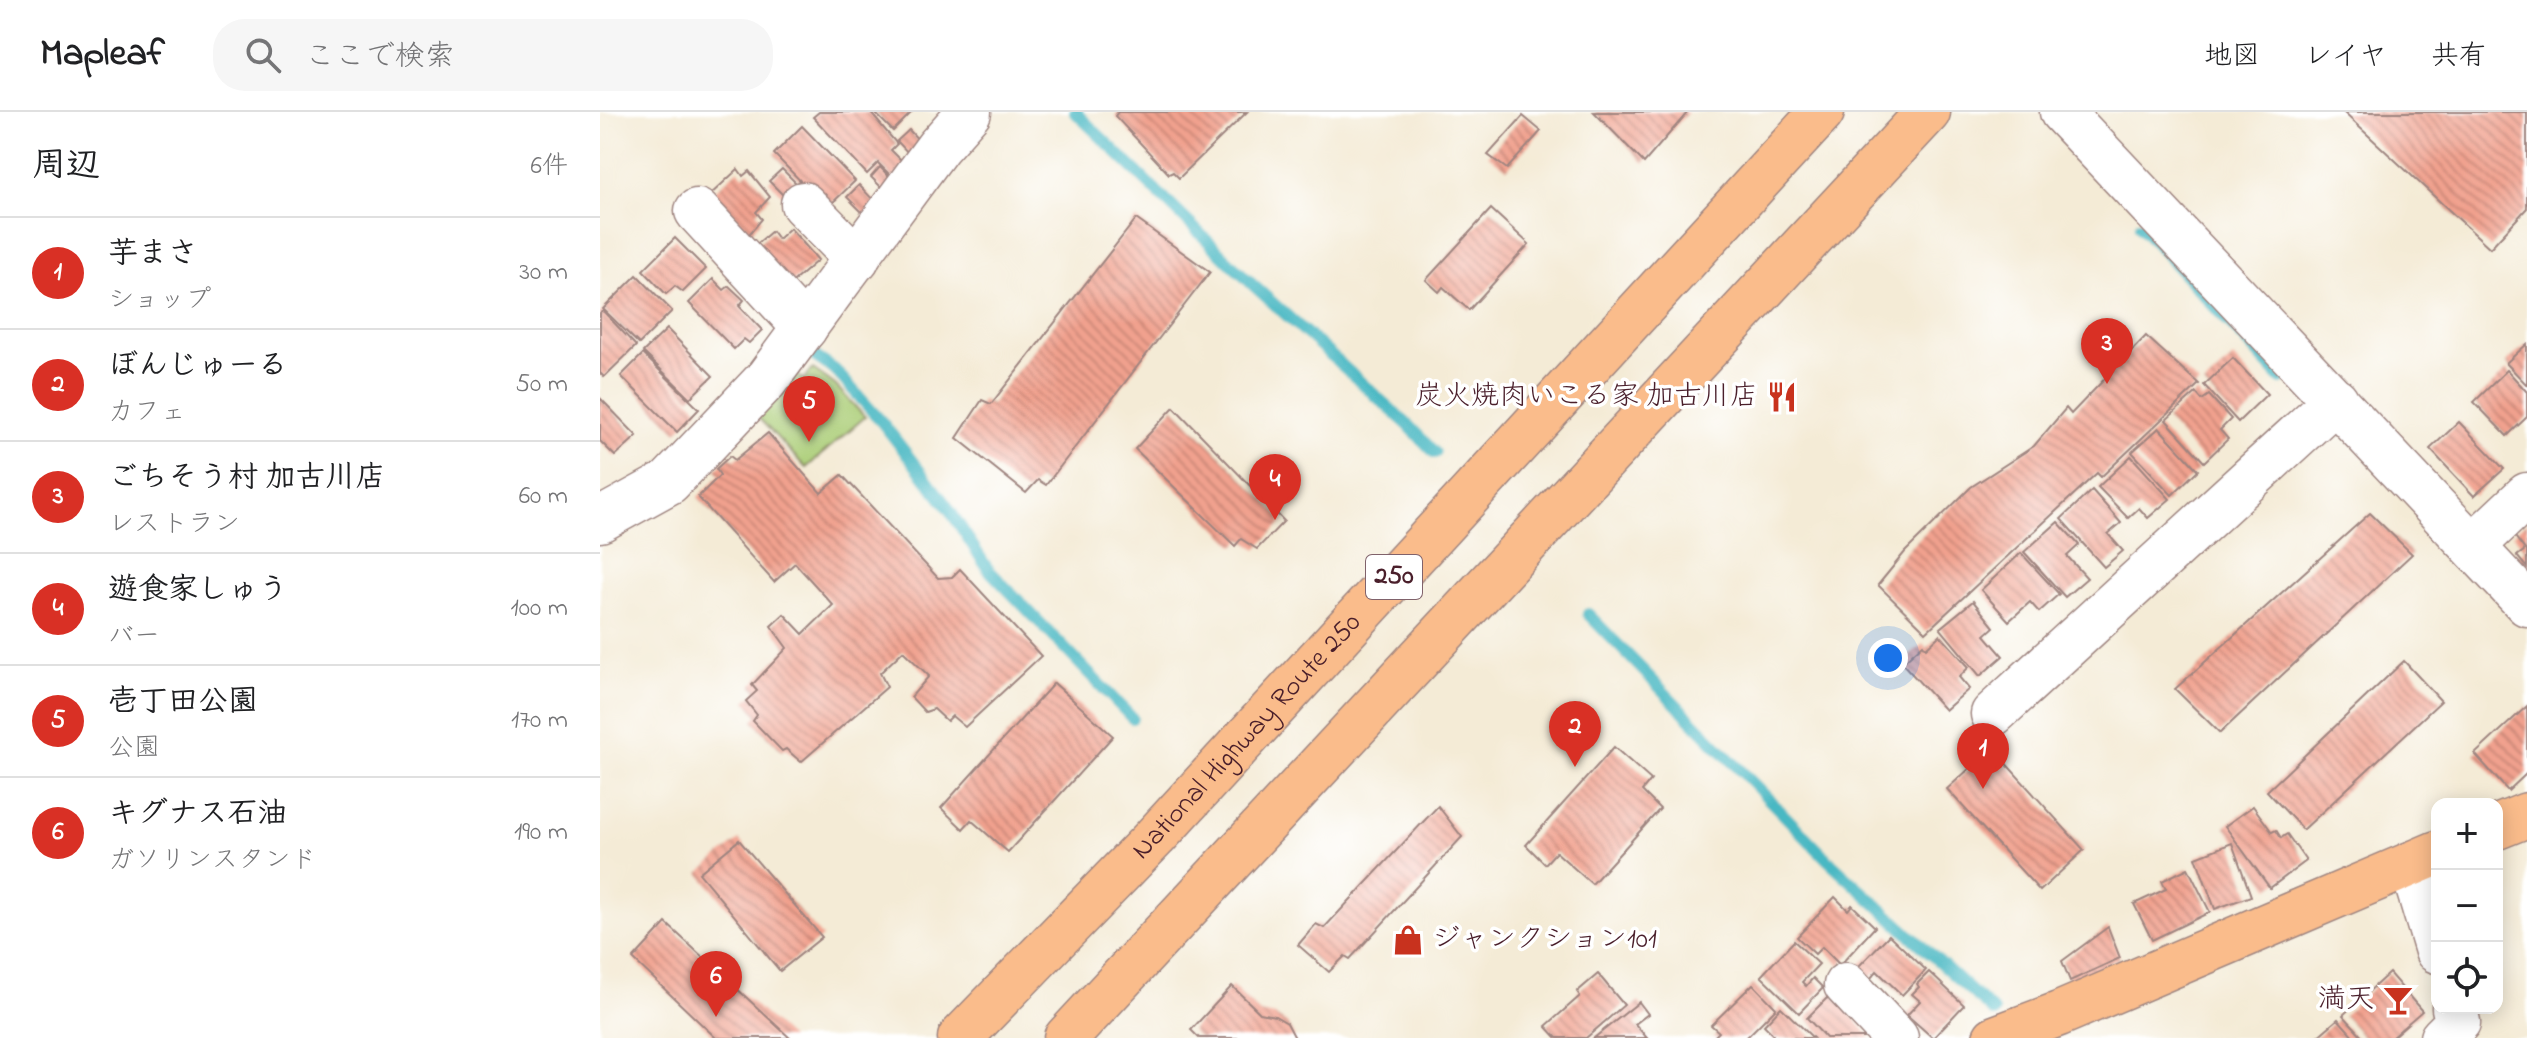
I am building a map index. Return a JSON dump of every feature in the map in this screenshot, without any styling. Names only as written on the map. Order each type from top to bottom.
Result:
[{"type":"main road","name":"National Highway Route 250","points":[[960,1038],[1166,825],[1822,112]]},
{"type":"main road","name":"250","points":[[1066,1038],[1928,112]]},
{"type":"main road","points":[[2503,825],[2527,815]]},
{"type":"main road","points":[[1995,1038],[2059,1014],[2424,858]]},
{"type":"street","points":[[600,520],[669,482],[766,380],[938,147],[969,112]]},
{"type":"street","points":[[2062,112],[2527,604]]},
{"type":"street","points":[[803,204],[857,259]]},
{"type":"street","points":[[697,211],[805,328]]},
{"type":"street","points":[[1993,714],[2336,400]]},
{"type":"street","points":[[2473,546],[2527,495]]},
{"type":"street","points":[[2424,858],[2436,942]]},
{"type":"street","points":[[1846,985],[1896,1038]]},
{"type":"street","points":[[2442,1038],[2458,1022],[2456,1014]]},
{"type":"green space","points":[[789,367],[803,380],[813,369],[835,385],[865,417],[806,468],[748,407]]},
{"type":"building","points":[[819,112],[870,112],[897,144],[891,150],[906,165],[893,178],[878,163],[867,174],[813,117]]},
{"type":"building","points":[[874,112],[912,112],[893,131]]},
{"type":"building","points":[[1118,112],[1247,112],[1179,178],[1173,172],[1169,174],[1115,116]]},
{"type":"building","points":[[1594,112],[1688,112],[1644,163]]},
{"type":"building","points":[[2343,112],[2527,112],[2527,208],[2490,248]]},
{"type":"building","points":[[1523,116],[1541,131],[1507,169],[1488,155]]},
{"type":"building","points":[[802,126],[855,181],[827,208],[774,154]]},
{"type":"building","points":[[909,130],[924,146],[912,157],[897,141]]},
{"type":"building","points":[[880,167],[895,183],[886,192],[871,177]]},
{"type":"building","points":[[738,169],[743,176],[749,171],[770,197],[756,212],[762,219],[741,244],[708,197]]},
{"type":"building","points":[[782,169],[804,191],[792,204],[769,181]]},
{"type":"building","points":[[859,185],[877,204],[866,216],[847,197]]},
{"type":"building","points":[[1491,209],[1529,244],[1469,310],[1443,287],[1439,292],[1426,280]]},
{"type":"building","points":[[1136,219],[1210,272],[1046,485],[1038,480],[1026,493],[957,438],[982,400],[991,404]]},
{"type":"building","points":[[790,228],[818,260],[787,287],[752,248],[772,231],[778,239]]},
{"type":"building","points":[[675,238],[706,269],[683,292],[675,286],[666,294],[643,270]]},
{"type":"building","points":[[637,275],[672,311],[639,344],[603,309]]},
{"type":"building","points":[[713,279],[724,290],[729,286],[744,300],[739,306],[762,330],[749,343],[744,339],[734,349],[689,303]]},
{"type":"building","points":[[603,311],[636,346],[604,377],[600,373],[600,313]]},
{"type":"building","points":[[667,329],[713,376],[690,398],[643,352]]},
{"type":"building","points":[[2146,336],[2199,384],[2101,477],[2097,473],[1926,632],[1878,585],[1905,552],[1971,487],[2034,446],[2066,408],[2071,414]]},
{"type":"building","points":[[2527,344],[2527,385],[2506,363]]},
{"type":"building","points":[[643,354],[699,409],[677,432],[621,376]]},
{"type":"building","points":[[2233,358],[2267,394],[2238,422],[2204,385]]},
{"type":"building","points":[[2507,370],[2527,392],[2527,417],[2507,436],[2474,402]]},
{"type":"building","points":[[2196,393],[2202,400],[2209,395],[2231,419],[2220,430],[2228,439],[2204,462],[2166,420]]},
{"type":"building","points":[[600,398],[637,436],[615,456],[600,441]]},
{"type":"building","points":[[1174,407],[1284,521],[1257,549],[1241,539],[1235,546],[1135,449]]},
{"type":"building","points":[[2459,422],[2504,469],[2474,496],[2430,449]]},
{"type":"building","points":[[2159,428],[2198,470],[2172,495],[2132,452]]},
{"type":"building","points":[[768,433],[821,493],[842,475],[938,578],[952,577],[960,569],[1041,656],[965,727],[952,716],[947,721],[934,709],[925,712],[911,697],[929,676],[903,651],[880,673],[887,687],[801,762],[786,749],[782,751],[753,721],[757,715],[746,701],[757,691],[752,685],[787,648],[771,626],[784,614],[803,634],[833,605],[795,563],[774,582],[698,497],[720,475],[716,469],[730,456],[735,460]]},
{"type":"building","points":[[2131,456],[2170,499],[2148,518],[2139,508],[2128,518],[2098,487]]},
{"type":"building","points":[[2092,490],[2121,523],[2108,534],[2123,551],[2104,567],[2061,519]]},
{"type":"building","points":[[2370,513],[2412,554],[2220,733],[2175,689]]},
{"type":"building","points":[[2058,522],[2079,545],[2067,556],[2087,578],[2065,597],[2024,552]]},
{"type":"building","points":[[2527,522],[2527,568],[2517,556],[2525,550],[2513,534]]},
{"type":"building","points":[[2021,553],[2059,594],[2039,612],[2030,602],[2009,621],[1981,590]]},
{"type":"building","points":[[1973,601],[1994,627],[1985,635],[2003,656],[1980,676],[1940,628]]},
{"type":"building","points":[[1940,635],[1969,667],[1959,677],[1969,689],[1945,710],[1902,663],[1923,644],[1926,648]]},
{"type":"building","points":[[2404,661],[2441,701],[2303,830],[2267,791]]},
{"type":"building","points":[[1054,683],[1113,736],[1008,852],[971,820],[963,829],[941,808]]},
{"type":"building","points":[[2527,706],[2527,773],[2508,791],[2475,754]]},
{"type":"building","points":[[1614,747],[1651,780],[1642,791],[1660,809],[1592,884],[1556,852],[1545,864],[1526,845]]},
{"type":"building","points":[[1992,748],[2084,850],[2040,891],[1947,789]]},
{"type":"building","points":[[1438,806],[1462,837],[1350,959],[1345,956],[1329,972],[1298,945],[1316,924],[1324,928]]},
{"type":"building","points":[[2253,806],[2272,832],[2276,830],[2281,838],[2287,834],[2306,861],[2270,888],[2225,826]]},
{"type":"building","points":[[739,840],[822,937],[780,971],[699,873]]},
{"type":"building","points":[[2232,843],[2251,896],[2215,909],[2196,857]]},
{"type":"building","points":[[2188,868],[2210,912],[2152,940],[2134,904],[2166,889],[2162,881]]},
{"type":"building","points":[[1835,897],[1848,910],[1852,905],[1875,927],[1840,965],[1822,947],[1815,954],[1797,937]]},
{"type":"building","points":[[666,923],[790,1038],[716,1038],[633,959]]},
{"type":"building","points":[[2108,927],[2120,958],[2070,981],[2062,961]]},
{"type":"building","points":[[1889,935],[1926,970],[1902,995],[1877,971],[1870,979],[1858,967]]},
{"type":"building","points":[[1794,941],[1819,964],[1802,982],[1806,986],[1813,978],[1823,988],[1799,1013],[1761,976]]},
{"type":"building","points":[[1929,972],[1964,1005],[1933,1038],[1907,1015],[1920,1001],[1912,994],[1919,987],[1917,984]]},
{"type":"building","points":[[2389,973],[2422,1011],[2391,1038],[2364,1038],[2343,1015]]},
{"type":"building","points":[[1598,974],[1624,1005],[1586,1038],[1557,1038],[1546,1026],[1580,996],[1577,992]]},
{"type":"building","points":[[1753,984],[1776,1008],[1746,1038],[1713,1038],[1719,1032],[1711,1025]]},
{"type":"building","points":[[1232,986],[1260,1013],[1287,1023],[1295,1038],[1199,1038],[1191,1030]]},
{"type":"building","points":[[1832,993],[1871,1038],[1826,1038],[1807,1018]]},
{"type":"building","points":[[1639,1002],[1648,1014],[1635,1024],[1647,1038],[1594,1038]]},
{"type":"building","points":[[1781,1007],[1813,1038],[1770,1038],[1773,1034],[1764,1025]]},
{"type":"building","points":[[2338,1019],[2355,1038],[2316,1038]]},
{"type":"waterway","points":[[1075,112],[1253,285],[1435,453]]},
{"type":"waterway","points":[[2140,226],[2281,379]]},
{"type":"waterway","points":[[801,347],[835,370],[881,421],[947,506],[988,569],[1132,718]]},
{"type":"waterway","points":[[1588,614],[1827,859],[1994,1012]]},
{"type":"place","name":"ごちそう村 加古川店","points":[[2107,384]]},
{"type":"place","name":"炭火焼肉いこる家 加古川店","points":[[1782,397]]},
{"type":"place","name":"壱丁田公園","points":[[809,442]]},
{"type":"place","name":"遊食家しゅう","points":[[1275,520]]},
{"type":"place","name":"ぼんじゅーる","points":[[1575,767]]},
{"type":"place","name":"芋まさ","points":[[1983,789]]},
{"type":"place","name":"ジャンクション101","points":[[1408,940]]},
{"type":"place","name":"満天","points":[[2398,1000]]},
{"type":"place","name":"キグナス石油","points":[[716,1017]]}]
